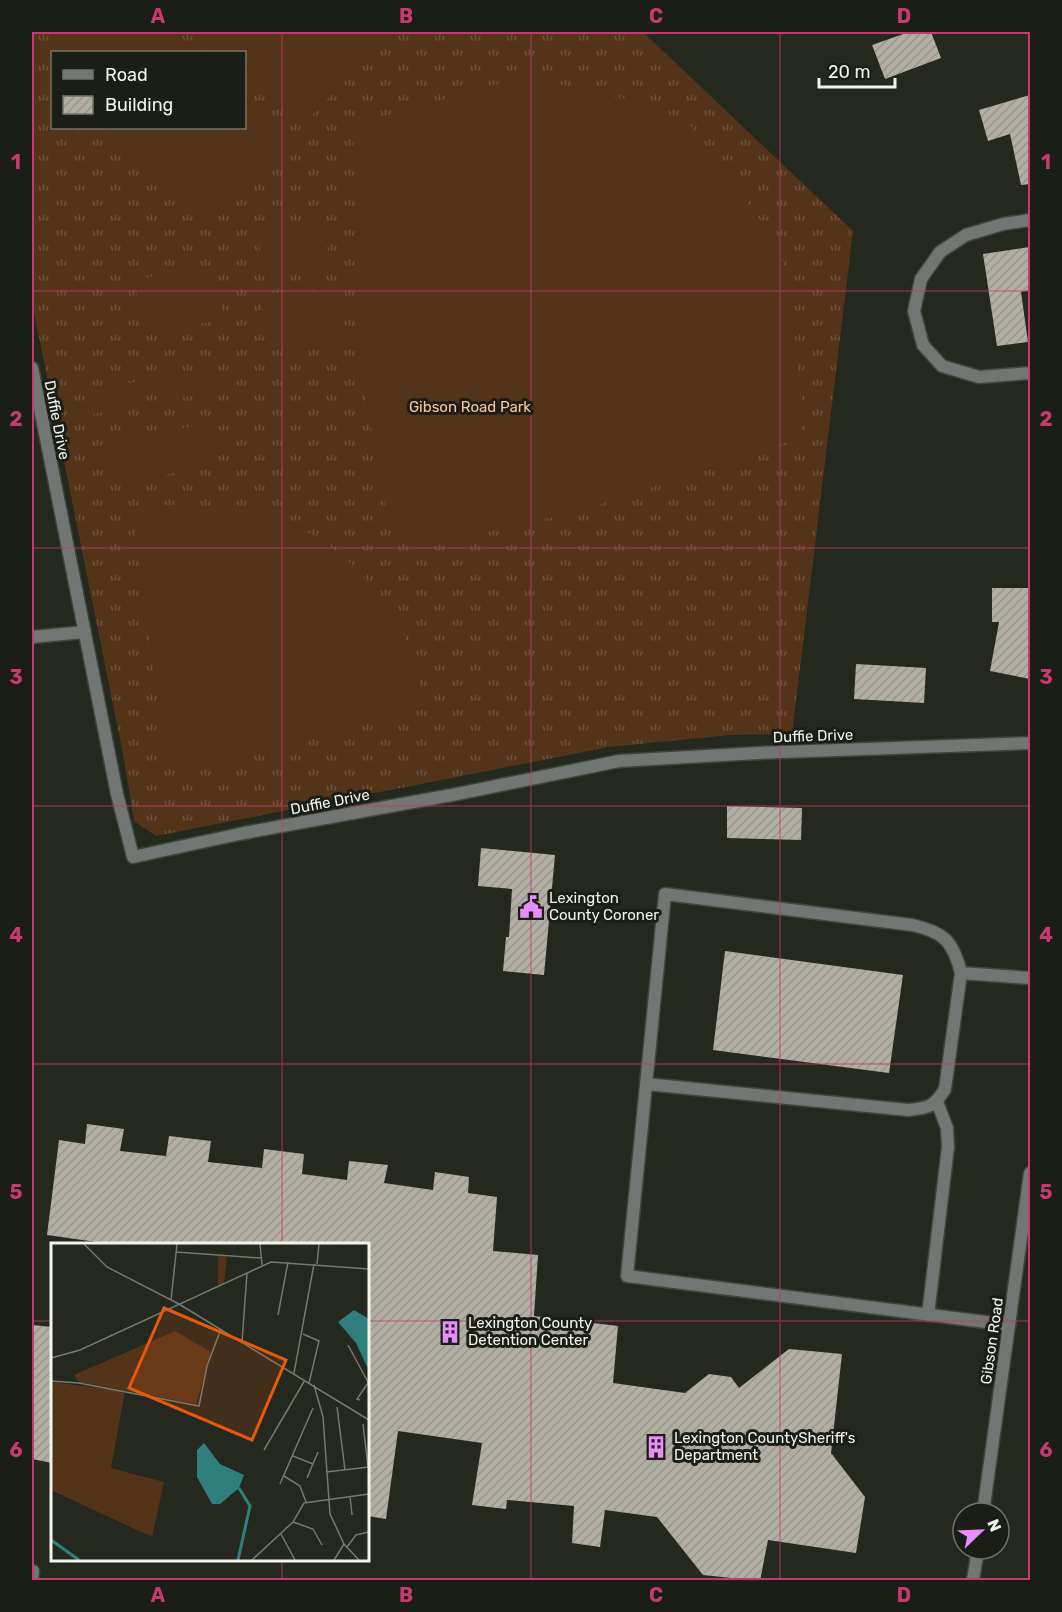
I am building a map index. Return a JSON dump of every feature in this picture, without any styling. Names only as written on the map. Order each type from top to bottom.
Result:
[{"type":"street","points":[[1030,220],[1003,224],[966,235],[940,252],[921,279],[914,311],[923,345],[942,366],[979,377],[1030,373]]},
{"type":"street","name":"Duffie Drive","points":[[32,368],[117,794],[133,857],[244,833],[437,798],[619,761],[758,753],[1030,743]]},
{"type":"street","points":[[32,637],[84,632]]},
{"type":"street","points":[[646,1084],[908,1110],[924,1108],[937,1102],[945,1089],[961,973],[956,955],[949,942],[933,929],[665,894],[646,1084],[627,1276],[1009,1325]]},
{"type":"street","points":[[961,973],[1030,978]]},
{"type":"street","points":[[928,1315],[948,1147],[947,1128],[937,1102]]},
{"type":"street","name":"Gibson Road","points":[[985,1501],[1030,1173]]},
{"type":"street","points":[[973,1581],[976,1561]]},
{"type":"green space","name":"Gibson Road Park","points":[[32,32],[643,32],[853,231],[792,734],[730,735],[609,747],[156,836],[134,821],[123,754],[32,302]]},
{"type":"green space","points":[[79,32],[175,32],[197,51],[60,51]]},
{"type":"green space","points":[[205,32],[390,32],[303,125],[246,70],[246,51],[226,51]]},
{"type":"green space","points":[[519,78],[585,89],[629,100],[668,114],[693,128],[766,228],[788,274],[803,437],[574,513],[429,544],[406,534],[388,516],[359,366],[353,125]]},
{"type":"green space","points":[[246,97],[290,139],[211,224],[109,129],[246,129]]},
{"type":"green space","points":[[326,222],[329,270],[261,274],[258,225]]},
{"type":"green space","points":[[213,266],[223,320],[144,334],[134,280]]},
{"type":"green space","points":[[335,289],[340,344],[266,350],[261,294]]},
{"type":"green space","points":[[209,368],[213,392],[162,401],[158,378]]},
{"type":"green space","points":[[140,381],[144,404],[93,414],[89,390]]},
{"type":"green space","points":[[204,424],[205,433],[220,430],[225,454],[210,457],[212,466],[122,483],[120,473],[104,476],[100,452],[115,449],[114,441]]},
{"type":"green space","points":[[162,505],[219,507],[261,514],[303,530],[330,547],[355,568],[377,592],[395,619],[409,648],[419,678],[422,709],[188,773],[173,767],[165,757],[133,513]]},
{"type":"building","points":[[909,32],[931,32],[941,58],[885,79],[872,45]]},
{"type":"building","points":[[1030,95],[1030,184],[1021,185],[1010,134],[988,141],[979,110]]},
{"type":"building","points":[[1030,247],[1030,290],[1021,292],[1028,342],[997,346],[983,254]]},
{"type":"building","points":[[992,588],[1030,588],[1030,679],[990,671],[999,622],[992,622]]},
{"type":"building","points":[[856,664],[926,668],[924,703],[854,699]]},
{"type":"building","points":[[727,806],[802,808],[801,840],[727,838]]},
{"type":"building","name":"Lexington County Coroner","points":[[481,848],[555,855],[544,975],[503,971],[506,937],[509,937],[512,889],[478,886]]},
{"type":"building","points":[[725,951],[903,975],[889,1073],[713,1050]]},
{"type":"building","points":[[87,1124],[124,1129],[120,1151],[166,1156],[169,1136],[211,1141],[208,1162],[262,1168],[264,1149],[304,1154],[302,1174],[347,1180],[349,1161],[388,1165],[384,1183],[433,1190],[435,1172],[469,1177],[468,1193],[497,1197],[493,1251],[538,1255],[534,1316],[618,1326],[613,1383],[685,1393],[709,1374],[731,1377],[739,1388],[789,1349],[842,1354],[831,1453],[865,1497],[856,1553],[768,1540],[760,1581],[703,1575],[657,1517],[605,1510],[600,1547],[572,1543],[574,1506],[507,1500],[506,1509],[472,1505],[482,1443],[398,1431],[386,1519],[369,1516],[369,1243],[104,1243],[47,1235],[59,1140],[85,1144]]},
{"type":"building","points":[[32,1325],[51,1327],[51,1463],[32,1459]]},
{"type":"place","name":"Lexington County Coroner","points":[[531,907]]},
{"type":"place","name":"Lexington County Detention Center","points":[[450,1332]]},
{"type":"place","name":"Lexington CountySheriff's Department","points":[[656,1447]]}]
